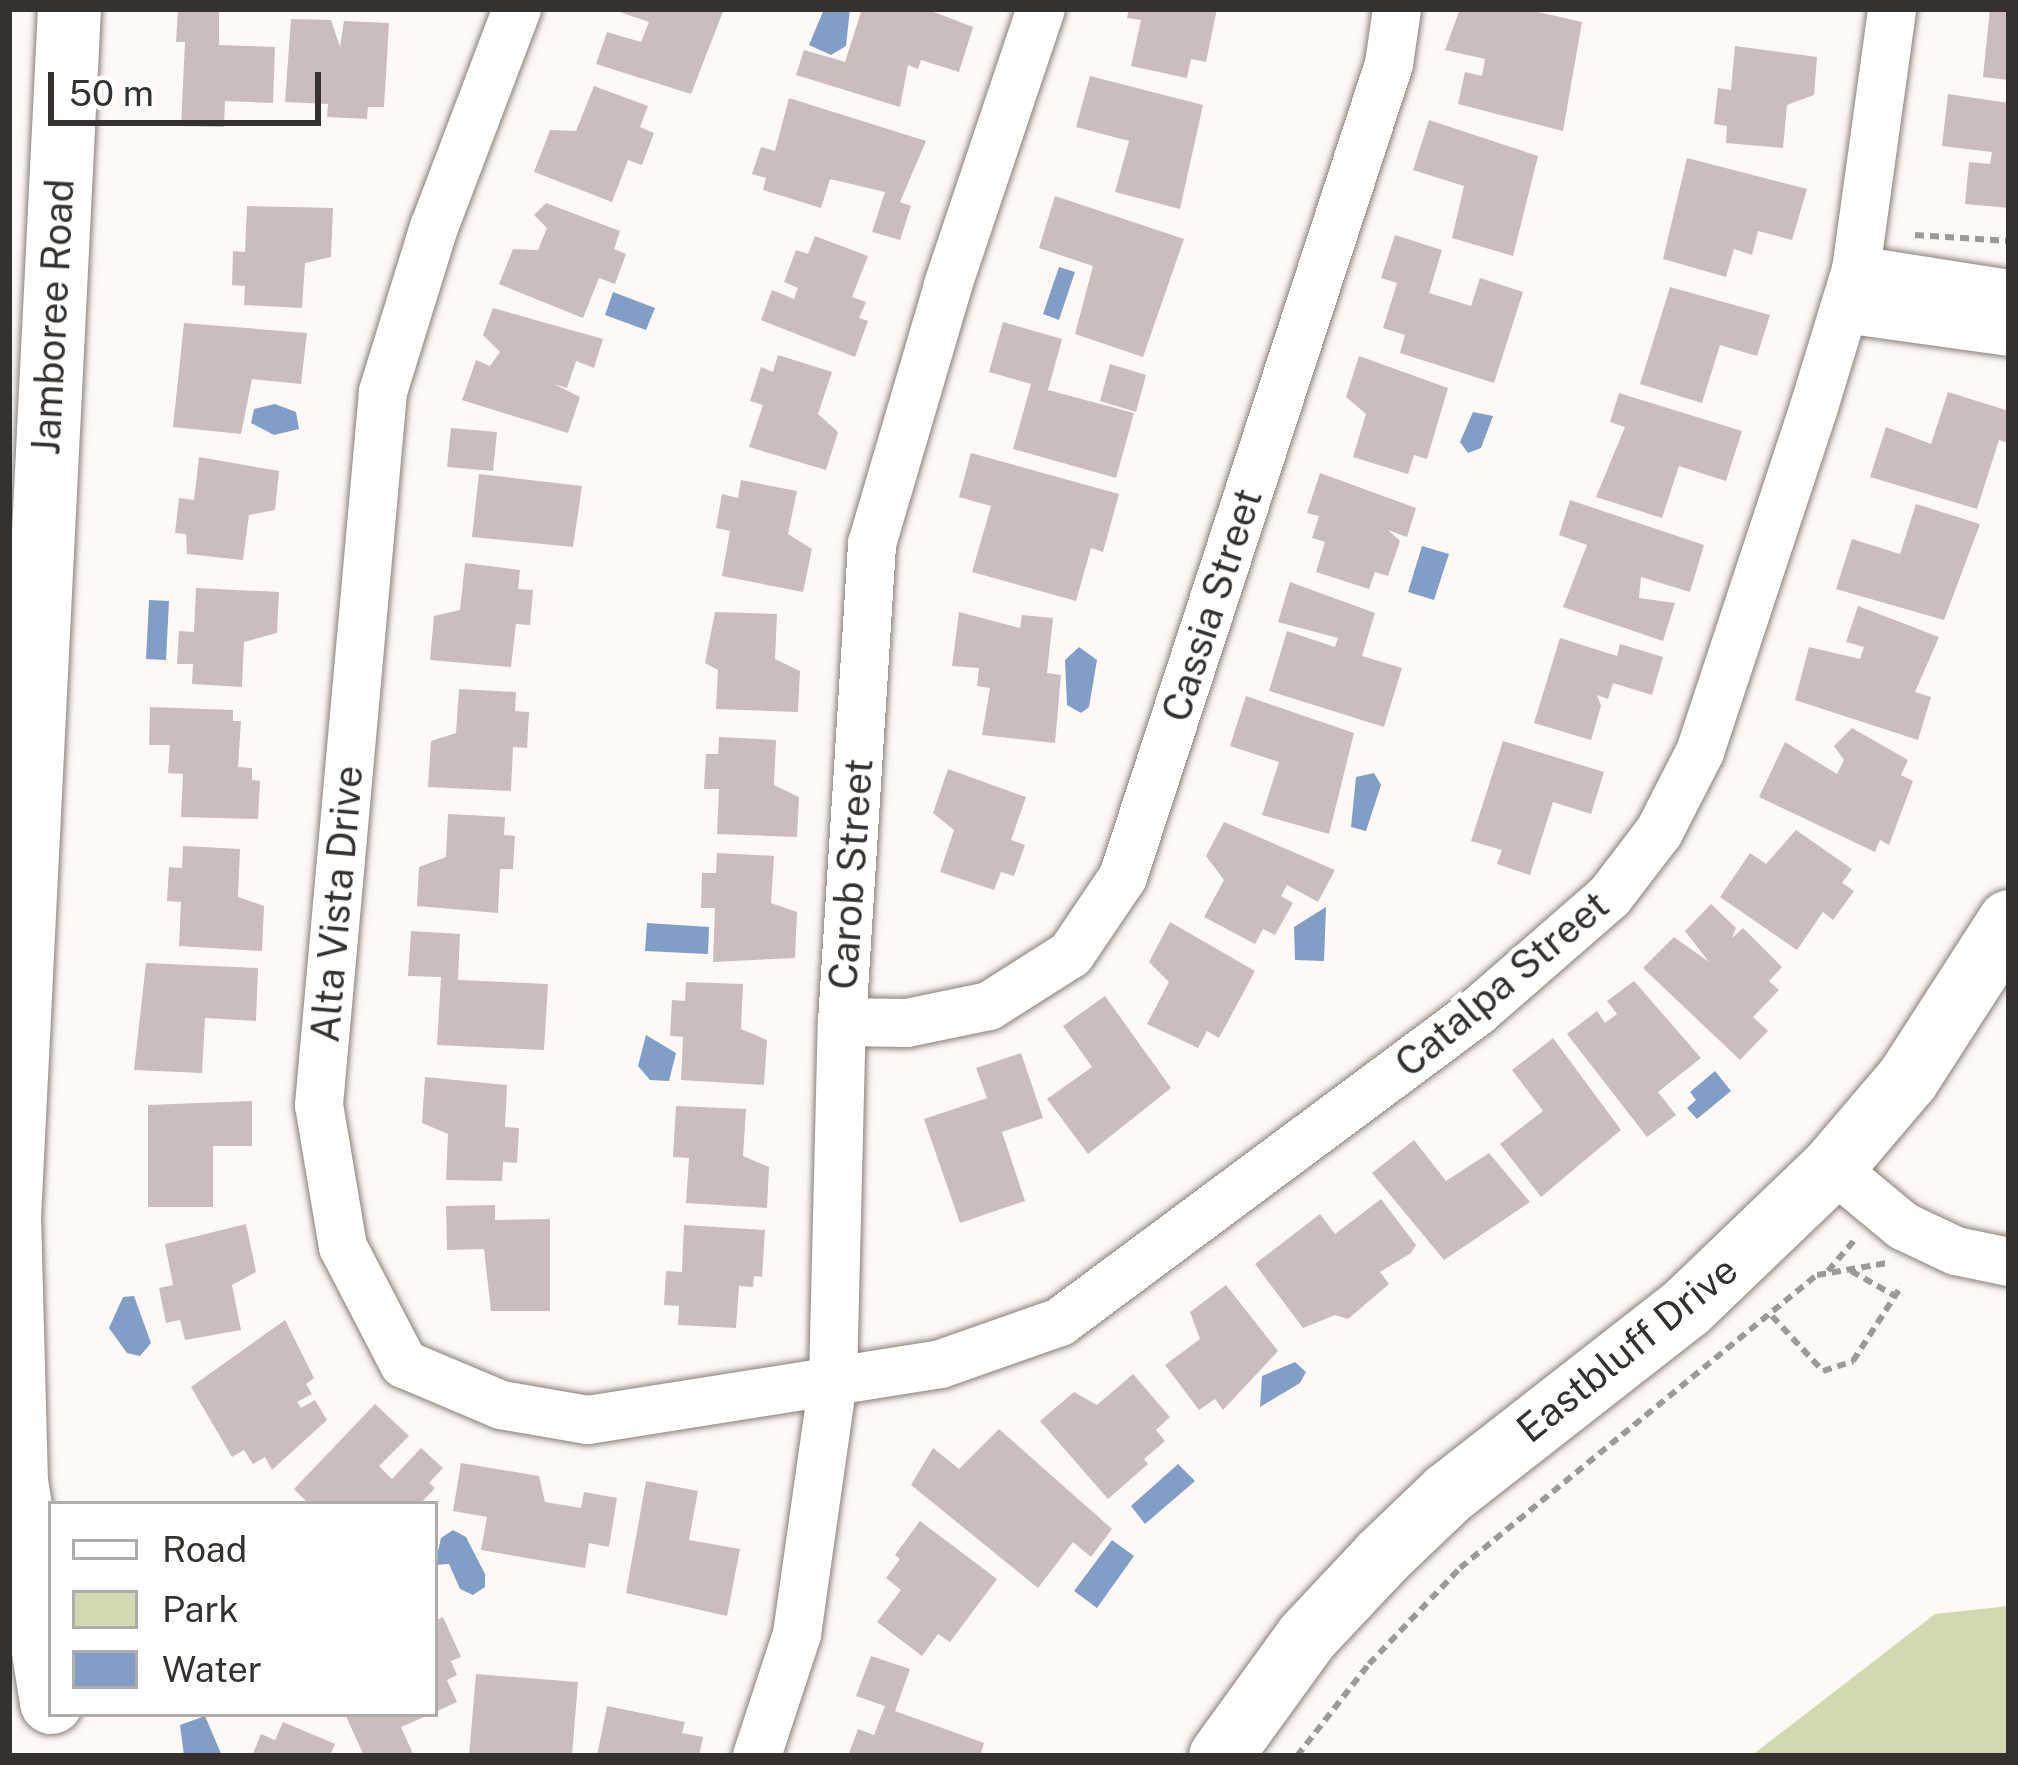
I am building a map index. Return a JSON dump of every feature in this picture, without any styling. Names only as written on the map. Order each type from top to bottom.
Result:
[{"type":"main road","name":"Jamboree Road","points":[[48,1683],[16,1482],[9,1217],[69,9]]},
{"type":"main road","name":"Eastbluff Drive","points":[[1220,1756],[1306,1637],[1398,1540],[1684,1308],[1832,1167],[1906,1079],[2009,921]]},
{"type":"main road","points":[[54,1717],[62,1756]]},
{"type":"street","name":"Alta Vista Drive","points":[[517,9],[434,227],[383,392],[319,1105],[343,1247],[404,1364],[501,1406],[588,1420],[833,1380]]},
{"type":"street","name":"Carob Street","points":[[757,1756],[797,1634],[833,1380],[842,1022],[872,544],[948,285],[1041,9]]},
{"type":"street","name":"Cassia Street","points":[[842,1022],[907,1023],[988,1006],[1071,954],[1124,878],[1389,64],[1397,9]]},
{"type":"street","name":"Catalpa Street","points":[[833,1380],[941,1364],[1022,1341],[1074,1313],[1477,1012],[1610,896],[1680,797],[1718,707],[1850,289],[1892,9]]},
{"type":"street","points":[[1850,289],[2009,294]]},
{"type":"street","points":[[1850,289],[2009,332]]},
{"type":"street","points":[[1832,1167],[1903,1226],[1956,1251],[2009,1262]]},
{"type":"path","points":[[1912,236],[2009,241]]},
{"type":"path","points":[[1850,1270],[1895,1296]]},
{"type":"path","points":[[1297,1756],[1369,1664],[1460,1568],[1828,1271]]},
{"type":"path","points":[[1772,1316],[1823,1371],[1852,1361],[1902,1285]]},
{"type":"green space","points":[[2009,1606],[2009,1756],[1751,1756],[1935,1614]]},
{"type":"water","points":[[824,9],[850,9],[846,46],[831,55],[809,45]]},
{"type":"water","points":[[1059,267],[1075,272],[1059,320],[1043,314]]},
{"type":"water","points":[[613,292],[655,308],[646,330],[605,315]]},
{"type":"water","points":[[275,404],[296,412],[299,429],[274,435],[251,423],[254,409]]},
{"type":"water","points":[[1473,412],[1493,416],[1481,448],[1468,453],[1460,442]]},
{"type":"water","points":[[1422,546],[1449,554],[1434,600],[1408,592]]},
{"type":"water","points":[[149,600],[169,601],[166,660],[146,659]]},
{"type":"water","points":[[1079,647],[1097,660],[1089,707],[1081,713],[1067,705],[1065,660]]},
{"type":"water","points":[[1374,773],[1381,785],[1366,831],[1351,827],[1356,777]]},
{"type":"water","points":[[1326,907],[1324,961],[1295,960],[1294,927]]},
{"type":"water","points":[[647,923],[709,927],[708,954],[645,951]]},
{"type":"water","points":[[646,1035],[676,1053],[669,1081],[650,1080],[638,1066]]},
{"type":"water","points":[[1715,1071],[1731,1091],[1697,1119],[1687,1108],[1696,1100],[1690,1092]]},
{"type":"water","points":[[134,1296],[151,1343],[140,1356],[127,1353],[109,1328],[123,1297]]},
{"type":"water","points":[[1295,1362],[1306,1372],[1300,1383],[1260,1407],[1262,1376]]},
{"type":"water","points":[[1178,1464],[1195,1481],[1145,1524],[1131,1506]]},
{"type":"water","points":[[453,1530],[466,1537],[485,1574],[485,1587],[473,1595],[460,1589],[449,1564],[438,1565],[441,1538]]},
{"type":"water","points":[[1112,1540],[1134,1556],[1097,1608],[1074,1591]]},
{"type":"water","points":[[205,1717],[222,1756],[184,1756],[180,1725]]},
{"type":"building","points":[[178,9],[219,9],[219,45],[275,47],[273,103],[225,101],[224,127],[181,126],[185,42],[176,42]]},
{"type":"building","points":[[611,9],[724,9],[691,94],[596,64],[607,32],[641,42],[649,22]]},
{"type":"building","points":[[862,9],[926,9],[973,27],[959,72],[921,60],[918,69],[908,65],[900,107],[796,75],[804,50],[845,62]]},
{"type":"building","points":[[1129,9],[1217,9],[1206,62],[1191,59],[1187,78],[1131,66],[1141,20],[1127,18]]},
{"type":"building","points":[[1460,9],[1525,9],[1582,22],[1563,131],[1458,104],[1465,72],[1482,76],[1485,59],[1445,50]]},
{"type":"building","points":[[1990,9],[2009,11],[2009,80],[1983,77]]},
{"type":"building","points":[[291,19],[331,20],[340,47],[344,21],[389,23],[384,107],[368,107],[367,119],[327,117],[328,104],[285,102]]},
{"type":"building","points":[[1735,46],[1817,57],[1814,95],[1787,105],[1783,148],[1726,143],[1727,126],[1714,124],[1718,88],[1731,90]]},
{"type":"building","points":[[1090,76],[1203,105],[1180,209],[1115,192],[1129,141],[1076,127]]},
{"type":"building","points":[[594,86],[648,106],[640,127],[654,133],[642,165],[628,160],[612,202],[534,172],[550,130],[576,131]]},
{"type":"building","points":[[1948,94],[2009,103],[2009,208],[1965,204],[1969,162],[1990,164],[1992,152],[1942,146]]},
{"type":"building","points":[[789,98],[926,141],[900,202],[911,206],[900,240],[872,232],[885,192],[830,179],[821,208],[763,190],[766,178],[752,174],[761,147],[775,151]]},
{"type":"building","points":[[1429,120],[1538,156],[1513,256],[1452,238],[1464,186],[1413,170]]},
{"type":"building","points":[[1687,158],[1807,189],[1792,240],[1758,231],[1752,255],[1734,249],[1726,277],[1663,259]]},
{"type":"building","points":[[1055,196],[1184,239],[1143,357],[1075,334],[1093,266],[1039,248]]},
{"type":"building","points":[[546,203],[620,231],[614,249],[626,254],[615,284],[599,278],[583,318],[499,284],[513,249],[538,250],[547,228],[534,215]]},
{"type":"building","points":[[247,206],[333,208],[331,257],[305,263],[302,308],[244,305],[245,286],[232,285],[233,251],[245,252]]},
{"type":"building","points":[[1395,235],[1442,250],[1429,293],[1471,306],[1480,278],[1523,292],[1494,383],[1400,353],[1405,335],[1383,328],[1397,283],[1381,278]]},
{"type":"building","points":[[815,236],[868,256],[852,297],[866,302],[859,318],[868,321],[855,357],[761,320],[772,290],[794,299],[798,288],[784,282],[796,250],[808,254]]},
{"type":"building","points":[[1670,287],[1770,315],[1757,356],[1720,345],[1702,403],[1640,384]]},
{"type":"building","points":[[493,308],[603,339],[594,368],[576,361],[567,388],[554,384],[580,397],[568,433],[462,400],[476,360],[490,366],[500,352],[483,335]]},
{"type":"building","points":[[1003,322],[1062,339],[1048,390],[1134,413],[1116,478],[1013,449],[1031,384],[989,372]]},
{"type":"building","points":[[184,323],[307,333],[301,384],[252,379],[241,434],[173,427]]},
{"type":"building","points":[[778,355],[832,372],[818,414],[838,432],[826,470],[749,447],[763,405],[750,401],[761,367],[773,372]]},
{"type":"building","points":[[1359,356],[1448,388],[1427,459],[1414,455],[1408,474],[1353,457],[1366,414],[1346,397]]},
{"type":"building","points":[[1110,364],[1146,375],[1136,412],[1100,401]]},
{"type":"building","points":[[1948,392],[2009,411],[2009,443],[1999,440],[1977,509],[1870,477],[1886,427],[1931,444]]},
{"type":"building","points":[[1619,393],[1742,431],[1726,481],[1679,466],[1662,518],[1596,497],[1625,427],[1610,422]]},
{"type":"building","points":[[451,428],[497,432],[493,471],[447,467]]},
{"type":"building","points":[[971,453],[1119,494],[1103,552],[1091,548],[1076,601],[972,572],[991,506],[959,497]]},
{"type":"building","points":[[199,457],[279,471],[275,510],[249,515],[243,560],[187,554],[186,534],[175,533],[179,498],[194,500]]},
{"type":"building","points":[[1320,473],[1416,508],[1407,537],[1388,530],[1400,541],[1388,576],[1375,572],[1369,589],[1316,572],[1325,542],[1312,538],[1319,516],[1307,513]]},
{"type":"building","points":[[479,474],[582,486],[573,547],[472,537]]},
{"type":"building","points":[[741,480],[797,491],[788,534],[812,549],[803,592],[722,576],[730,531],[716,528],[722,494],[738,498]]},
{"type":"building","points":[[1570,500],[1704,545],[1690,592],[1641,577],[1639,598],[1675,603],[1663,641],[1563,607],[1587,545],[1559,535]]},
{"type":"building","points":[[1916,504],[1980,524],[1944,620],[1836,589],[1852,539],[1900,554]]},
{"type":"building","points":[[465,563],[520,570],[518,589],[533,590],[530,625],[516,624],[511,667],[430,660],[434,616],[460,610]]},
{"type":"building","points":[[1290,582],[1375,613],[1362,656],[1402,668],[1384,727],[1269,691],[1287,631],[1335,647],[1338,638],[1278,622]]},
{"type":"building","points":[[196,588],[279,592],[277,633],[244,642],[242,687],[192,684],[193,664],[177,664],[179,631],[194,632]]},
{"type":"building","points":[[1858,606],[1939,637],[1915,692],[1931,697],[1918,740],[1795,700],[1809,647],[1860,659],[1864,647],[1846,642]]},
{"type":"building","points":[[715,612],[777,614],[775,659],[800,671],[798,712],[716,709],[718,670],[705,663]]},
{"type":"building","points":[[959,612],[1020,628],[1022,615],[1053,618],[1047,673],[1061,675],[1055,743],[982,735],[990,688],[977,686],[979,668],[952,666]]},
{"type":"building","points":[[1560,638],[1617,656],[1620,644],[1663,657],[1652,695],[1613,683],[1608,699],[1597,695],[1601,706],[1591,740],[1534,723]]},
{"type":"building","points":[[459,689],[516,692],[515,711],[529,712],[527,748],[513,747],[511,791],[428,787],[431,741],[456,733]]},
{"type":"building","points":[[1246,696],[1354,733],[1329,834],[1262,815],[1279,762],[1230,746]]},
{"type":"building","points":[[150,707],[233,710],[233,721],[241,721],[238,767],[252,768],[252,780],[260,781],[258,819],[181,817],[183,774],[168,773],[170,745],[149,745]]},
{"type":"building","points":[[1852,728],[1908,760],[1901,775],[1913,781],[1889,845],[1880,840],[1875,852],[1759,797],[1785,742],[1837,774],[1844,760],[1834,746]]},
{"type":"building","points":[[719,737],[776,740],[774,785],[799,797],[797,837],[717,834],[719,789],[704,789],[706,754],[718,754]]},
{"type":"building","points":[[1503,741],[1604,772],[1591,814],[1553,802],[1530,875],[1497,864],[1502,850],[1471,841]]},
{"type":"building","points":[[948,769],[1026,797],[1011,840],[1025,845],[1014,876],[1001,872],[994,890],[940,872],[954,830],[933,813]]},
{"type":"building","points":[[448,814],[505,817],[504,835],[515,836],[513,869],[500,869],[498,913],[417,906],[419,867],[446,857]]},
{"type":"building","points":[[1224,822],[1335,870],[1318,902],[1287,885],[1281,896],[1293,903],[1275,935],[1263,929],[1255,944],[1204,917],[1224,880],[1206,856]]},
{"type":"building","points":[[1796,830],[1852,869],[1842,883],[1854,891],[1833,920],[1823,912],[1797,950],[1720,897],[1750,853],[1766,864]]},
{"type":"building","points":[[183,846],[240,849],[238,897],[264,906],[262,951],[179,946],[181,902],[167,901],[169,867],[182,868]]},
{"type":"building","points":[[717,853],[774,856],[771,903],[797,912],[795,958],[713,962],[715,908],[701,908],[702,873],[716,873]]},
{"type":"building","points":[[1711,904],[1736,928],[1732,938],[1743,928],[1782,967],[1769,981],[1779,990],[1753,1017],[1768,1031],[1740,1060],[1643,968],[1674,937],[1709,962],[1685,931]]},
{"type":"building","points":[[1170,922],[1255,971],[1219,1038],[1207,1031],[1198,1048],[1147,1024],[1169,982],[1149,962]]},
{"type":"building","points":[[411,931],[460,934],[458,980],[548,984],[544,1050],[437,1045],[441,977],[408,976]]},
{"type":"building","points":[[146,963],[258,968],[256,1021],[205,1018],[202,1073],[134,1070]]},
{"type":"building","points":[[1634,981],[1701,1058],[1658,1092],[1676,1115],[1647,1137],[1567,1034],[1597,1011],[1605,1023],[1617,1014],[1607,1001]]},
{"type":"building","points":[[686,982],[743,984],[741,1029],[767,1040],[764,1085],[681,1080],[683,1037],[670,1036],[672,1000],[685,1001]]},
{"type":"building","points":[[1105,996],[1171,1088],[1088,1154],[1047,1099],[1092,1067],[1063,1026]]},
{"type":"building","points":[[1553,1038],[1621,1130],[1541,1197],[1500,1144],[1543,1111],[1512,1070]]},
{"type":"building","points":[[1021,1053],[1043,1118],[1002,1132],[1025,1201],[960,1223],[924,1119],[987,1098],[976,1068]]},
{"type":"building","points":[[425,1077],[507,1085],[505,1127],[519,1128],[517,1163],[503,1162],[502,1181],[446,1180],[448,1134],[422,1123]]},
{"type":"building","points":[[252,1101],[252,1146],[213,1146],[213,1207],[148,1207],[148,1105]]},
{"type":"building","points":[[676,1106],[746,1109],[743,1156],[769,1167],[767,1208],[686,1203],[689,1158],[673,1157]]},
{"type":"building","points":[[1414,1140],[1446,1181],[1489,1153],[1530,1202],[1444,1260],[1372,1173]]},
{"type":"building","points":[[1381,1199],[1416,1245],[1380,1272],[1389,1284],[1348,1319],[1335,1315],[1303,1328],[1255,1264],[1320,1214],[1335,1234]]},
{"type":"building","points":[[495,1205],[495,1220],[550,1219],[550,1311],[491,1311],[484,1249],[447,1250],[446,1206]]},
{"type":"building","points":[[246,1224],[256,1272],[232,1285],[241,1330],[185,1340],[180,1320],[166,1323],[159,1288],[173,1285],[165,1244]]},
{"type":"building","points":[[684,1225],[765,1230],[762,1277],[754,1276],[753,1287],[739,1286],[736,1328],[678,1325],[679,1306],[664,1305],[666,1271],[682,1272]]},
{"type":"building","points":[[1226,1285],[1278,1351],[1223,1410],[1215,1399],[1199,1410],[1165,1365],[1200,1339],[1190,1312]]},
{"type":"building","points":[[285,1320],[314,1378],[306,1384],[312,1394],[297,1402],[301,1408],[315,1400],[327,1420],[272,1470],[265,1457],[253,1464],[244,1450],[232,1457],[191,1387]]},
{"type":"building","points":[[1133,1374],[1170,1417],[1156,1430],[1165,1441],[1144,1459],[1148,1464],[1108,1499],[1040,1421],[1074,1392],[1097,1405]]},
{"type":"building","points":[[375,1404],[409,1436],[379,1466],[392,1479],[421,1448],[443,1468],[429,1483],[435,1488],[423,1501],[306,1501],[294,1489]]},
{"type":"building","points":[[999,1429],[1112,1529],[1091,1557],[1073,1542],[1038,1588],[911,1485],[933,1448],[959,1469]]},
{"type":"building","points":[[461,1463],[539,1476],[545,1502],[581,1508],[584,1492],[617,1498],[609,1547],[589,1543],[585,1568],[481,1550],[487,1517],[453,1511]]},
{"type":"building","points":[[646,1481],[698,1491],[689,1540],[740,1549],[727,1616],[626,1593]]},
{"type":"building","points":[[920,1521],[997,1579],[950,1642],[938,1634],[922,1656],[877,1622],[901,1590],[886,1578],[900,1559],[895,1555]]},
{"type":"building","points":[[443,1617],[461,1657],[451,1661],[457,1675],[447,1680],[457,1702],[438,1711],[438,1620]]},
{"type":"building","points":[[871,1656],[910,1669],[895,1711],[984,1743],[980,1756],[848,1756],[858,1729],[874,1735],[885,1706],[856,1696]]},
{"type":"building","points":[[476,1674],[578,1682],[572,1755],[469,1756]]},
{"type":"building","points":[[607,1706],[685,1722],[682,1733],[703,1737],[699,1756],[597,1756]]},
{"type":"building","points":[[346,1717],[424,1717],[401,1727],[414,1756],[364,1756]]},
{"type":"building","points":[[283,1722],[335,1744],[330,1756],[252,1756],[261,1734],[275,1740]]}]
